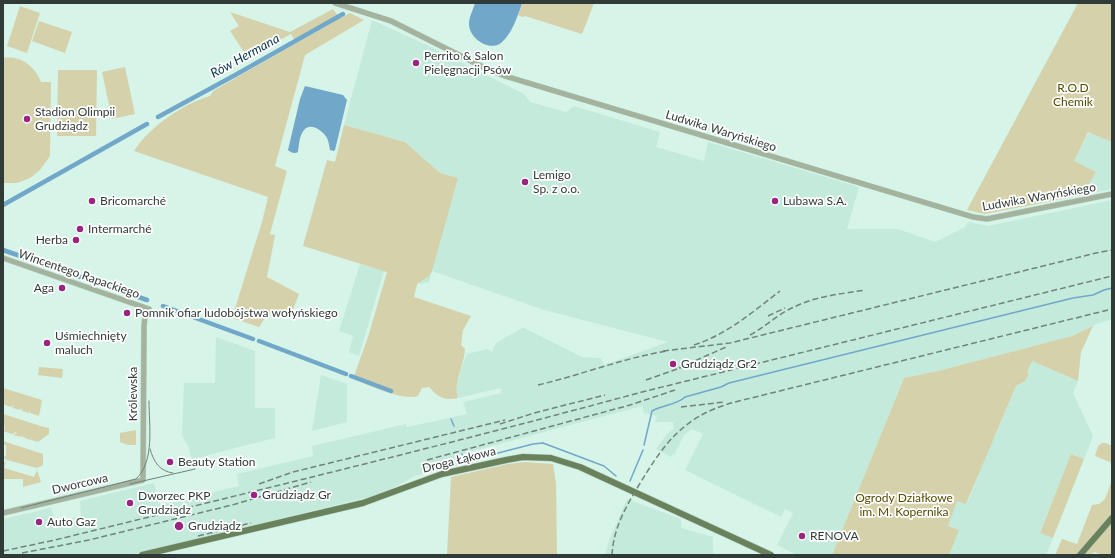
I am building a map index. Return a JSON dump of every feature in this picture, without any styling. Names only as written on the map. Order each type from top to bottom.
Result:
[{"type":"main road","name":"Droga Łąkowa","points":[[142,555],[363,503],[442,474],[458,470],[517,458],[539,457],[558,459],[580,467],[771,555]]},
{"type":"main road","points":[[1080,555],[1112,518]]},
{"type":"street","name":"Ludwika Waryńskiego","points":[[335,3],[390,21],[489,70],[505,76],[973,217],[987,219],[1112,194]]},
{"type":"street","name":"Wincentego Rapackiego","points":[[3,258],[149,308]]},
{"type":"street","name":"Królewska","points":[[143,480],[144,326],[145,316],[149,308]]},
{"type":"street","name":"Dworcowa","points":[[3,513],[143,480]]},
{"type":"shaded area","points":[[372,20],[431,47],[524,94],[530,102],[566,112],[574,106],[660,132],[656,147],[704,161],[708,142],[859,187],[847,229],[898,229],[935,242],[965,227],[969,222],[988,226],[1112,200],[1112,319],[1097,324],[1072,336],[938,371],[904,378],[832,555],[797,555],[777,545],[793,513],[785,509],[781,517],[685,470],[703,434],[692,429],[684,435],[674,455],[673,454],[671,457],[656,449],[668,433],[674,429],[673,422],[655,422],[657,416],[644,413],[642,406],[465,453],[460,455],[462,464],[415,476],[391,489],[373,496],[130,555],[3,555],[3,519],[51,508],[56,526],[72,526],[71,518],[81,517],[80,501],[154,483],[160,505],[239,486],[237,474],[313,456],[312,446],[406,424],[407,427],[467,414],[463,402],[502,393],[501,388],[458,398],[456,391],[460,371],[467,354],[487,349],[492,352],[496,343],[522,328],[582,357],[601,358],[604,365],[668,342],[544,310],[432,271],[429,282],[420,284],[384,271],[359,356],[349,352],[353,336],[339,331],[360,264],[371,267],[458,178],[440,173],[405,142],[344,125]]},
{"type":"shaded area","points":[[1089,132],[1112,142],[1112,189],[1083,195],[1096,172],[1073,161]]},
{"type":"shaded area","points":[[216,337],[255,351],[255,408],[275,408],[275,438],[192,460],[188,446],[182,435],[184,383],[215,383]]},
{"type":"shaded area","points":[[1032,361],[1078,381],[1073,393],[1093,436],[1084,459],[1071,454],[1040,532],[1053,538],[1046,555],[949,555],[958,530],[948,526],[957,500],[966,504],[970,497],[987,452],[1016,386],[1025,381],[1029,374],[1027,374]]},
{"type":"shaded area","points":[[321,375],[347,384],[347,422],[312,431]]},
{"type":"shaded area","points":[[627,499],[681,519],[681,528],[713,537],[713,555],[605,555],[609,541]]},
{"type":"green space","points":[[523,3],[594,3],[582,34],[518,15]]},
{"type":"green space","name":"R.O.D Chemik","points":[[1078,3],[1112,3],[1112,142],[1088,132],[1074,161],[1096,172],[1083,195],[985,214],[967,210]]},
{"type":"green space","points":[[20,6],[40,13],[27,53],[7,46]]},
{"type":"green space","points":[[333,9],[341,18],[350,13],[364,20],[305,55],[275,166],[287,171],[270,234],[275,235],[267,277],[299,294],[290,317],[272,313],[266,317],[259,327],[232,318],[262,222],[268,197],[134,151],[140,142],[157,125],[178,110],[200,99],[210,96],[213,91],[335,21],[295,41],[291,34],[246,58],[246,55],[230,31],[239,26],[230,12],[290,32]]},
{"type":"green space","points":[[39,21],[72,32],[65,53],[32,41]]},
{"type":"green space","name":"Stadion Olimpii Grudziądz","points":[[3,58],[15,58],[21,60],[35,71],[41,82],[51,82],[50,156],[40,170],[30,178],[17,183],[3,183]]},
{"type":"green space","points":[[125,67],[135,114],[112,119],[102,72]]},
{"type":"green space","points":[[58,70],[97,70],[96,136],[57,136]]},
{"type":"green space","points":[[344,125],[405,142],[440,173],[458,178],[432,271],[429,276],[417,284],[414,297],[471,316],[463,330],[461,345],[465,349],[457,386],[458,398],[449,399],[442,397],[429,387],[422,388],[418,396],[403,396],[386,392],[353,379],[368,337],[387,272],[303,246],[327,160],[335,162]]},
{"type":"green space","name":"Ogrody Działkowe im. M. Kopernika","points":[[1093,326],[1081,352],[1078,381],[1032,361],[1027,373],[1029,374],[1025,381],[1016,386],[966,504],[957,501],[948,526],[959,530],[949,555],[832,555],[904,378],[938,371],[1072,336]]},
{"type":"green space","points":[[39,367],[63,369],[62,378],[38,375]]},
{"type":"green space","points":[[3,388],[42,400],[39,416],[30,413],[29,409],[29,413],[22,411],[22,407],[21,410],[12,408],[15,405],[11,407],[3,404]]},
{"type":"green space","points":[[3,414],[49,428],[49,434],[38,442],[31,440],[30,436],[30,440],[23,437],[23,434],[22,437],[13,435],[17,433],[16,432],[12,434],[3,431],[3,429],[5,430]]},
{"type":"green space","points":[[136,430],[136,445],[128,445],[120,442],[120,433]]},
{"type":"green space","points":[[3,441],[43,454],[43,465],[37,468],[7,460],[3,457],[6,456],[6,445],[3,445]]},
{"type":"green space","points":[[1102,443],[1112,446],[1112,463],[1095,456],[1098,446]]},
{"type":"green space","points":[[1071,454],[1084,459],[1053,538],[1040,533]]},
{"type":"green space","points":[[6,461],[4,468],[34,477],[37,470],[41,482],[23,487],[23,479],[3,479],[3,464]]},
{"type":"green space","points":[[525,462],[553,464],[556,484],[557,555],[447,555],[451,477],[508,464]]},
{"type":"green space","points":[[1112,480],[1112,555],[1103,555],[1094,552],[1091,555],[1055,555],[1062,539],[1077,544],[1092,505],[1099,504],[1105,499]]},
{"type":"water","points":[[475,3],[522,3],[511,30],[501,43],[491,46],[486,45],[476,39],[472,34],[469,21]]},
{"type":"water","points":[[305,86],[343,95],[347,100],[334,151],[330,150],[328,140],[325,135],[317,128],[313,127],[304,130],[301,135],[298,152],[293,153],[288,150],[300,99]]},
{"type":"waterway","name":"Rów Hermana","points":[[158,117],[343,14]]},
{"type":"waterway","name":"Rów Hermana","points":[[3,205],[147,124]]},
{"type":"waterway","name":"Rów Hermana","points":[[3,250],[147,300]]},
{"type":"waterway","points":[[644,445],[652,411],[678,402],[685,397],[721,387],[729,383],[1073,298],[1093,295],[1112,288]]},
{"type":"waterway","name":"Rów Hermana","points":[[163,306],[253,339]]},
{"type":"waterway","name":"Rów Hermana","points":[[259,341],[346,374]]},
{"type":"waterway","name":"Rów Hermana","points":[[351,376],[391,391]]},
{"type":"waterway","name":"Rów Hermana","points":[[451,419],[454,426]]},
{"type":"waterway","points":[[462,454],[464,458],[471,460],[533,444],[543,443],[604,466],[616,476]]},
{"type":"waterway","points":[[630,481],[643,450]]},
{"type":"tram line","points":[[21,508],[136,479],[142,472],[146,463],[150,443],[149,401]]},
{"type":"tram line","points":[[150,449],[153,458],[158,465],[164,470],[173,473]]},
{"type":"tram line","points":[[130,484],[195,469]]},
{"type":"railway","points":[[663,351],[730,343],[1112,250]]},
{"type":"railway","points":[[3,551],[55,540],[349,468],[642,392],[1112,276]]},
{"type":"railway","points":[[750,335],[782,313],[802,303],[829,296],[865,290]]},
{"type":"railway","points":[[694,345],[706,341],[728,329],[780,291]]},
{"type":"railway","points":[[768,316],[785,308]]},
{"type":"railway","points":[[612,555],[614,538],[627,505],[655,459],[676,434],[701,415],[735,402],[1112,309]]},
{"type":"railway","points":[[679,368],[726,347]]},
{"type":"railway","points":[[538,385],[618,362],[667,351]]},
{"type":"railway","points":[[646,380],[683,367]]},
{"type":"railway","points":[[427,460],[630,405],[675,390]]},
{"type":"railway","points":[[500,424],[534,413],[605,395]]},
{"type":"railway","points":[[681,407],[724,402]]},
{"type":"railway","points":[[259,484],[293,472],[505,420]]},
{"type":"railway","points":[[22,553],[89,540],[232,505],[311,482]]},
{"type":"railway","points":[[198,536],[251,523]]},
{"type":"place","name":"Perrito & Salon Pielęgnacji Psów","points":[[416,63]]},
{"type":"place","name":"Stadion Olimpii Grudziądz","points":[[27,119]]},
{"type":"place","name":"Lemigo Sp. z o.o.","points":[[525,182]]},
{"type":"place","name":"Bricomarché","points":[[92,201]]},
{"type":"place","name":"Lubawa S.A.","points":[[775,201]]},
{"type":"place","name":"Intermarché","points":[[80,229]]},
{"type":"place","name":"Herba","points":[[76,240]]},
{"type":"place","name":"Aga","points":[[62,288]]},
{"type":"place","name":"Pomnik ofiar ludobójstwa wołyńskiego","points":[[127,313]]},
{"type":"place","name":"Uśmiechnięty maluch","points":[[47,343]]},
{"type":"place","name":"Grudziądz Gr2","points":[[673,364]]},
{"type":"place","name":"Beauty Station","points":[[170,462]]},
{"type":"place","name":"Grudziądz Gr","points":[[254,495]]},
{"type":"place","name":"Dworzec PKP Grudziądz","points":[[130,503]]},
{"type":"place","name":"Auto Gaz","points":[[39,522]]},
{"type":"place","name":"Grudziądz","points":[[179,526]]},
{"type":"place","name":"RENOVA","points":[[802,536]]}]
